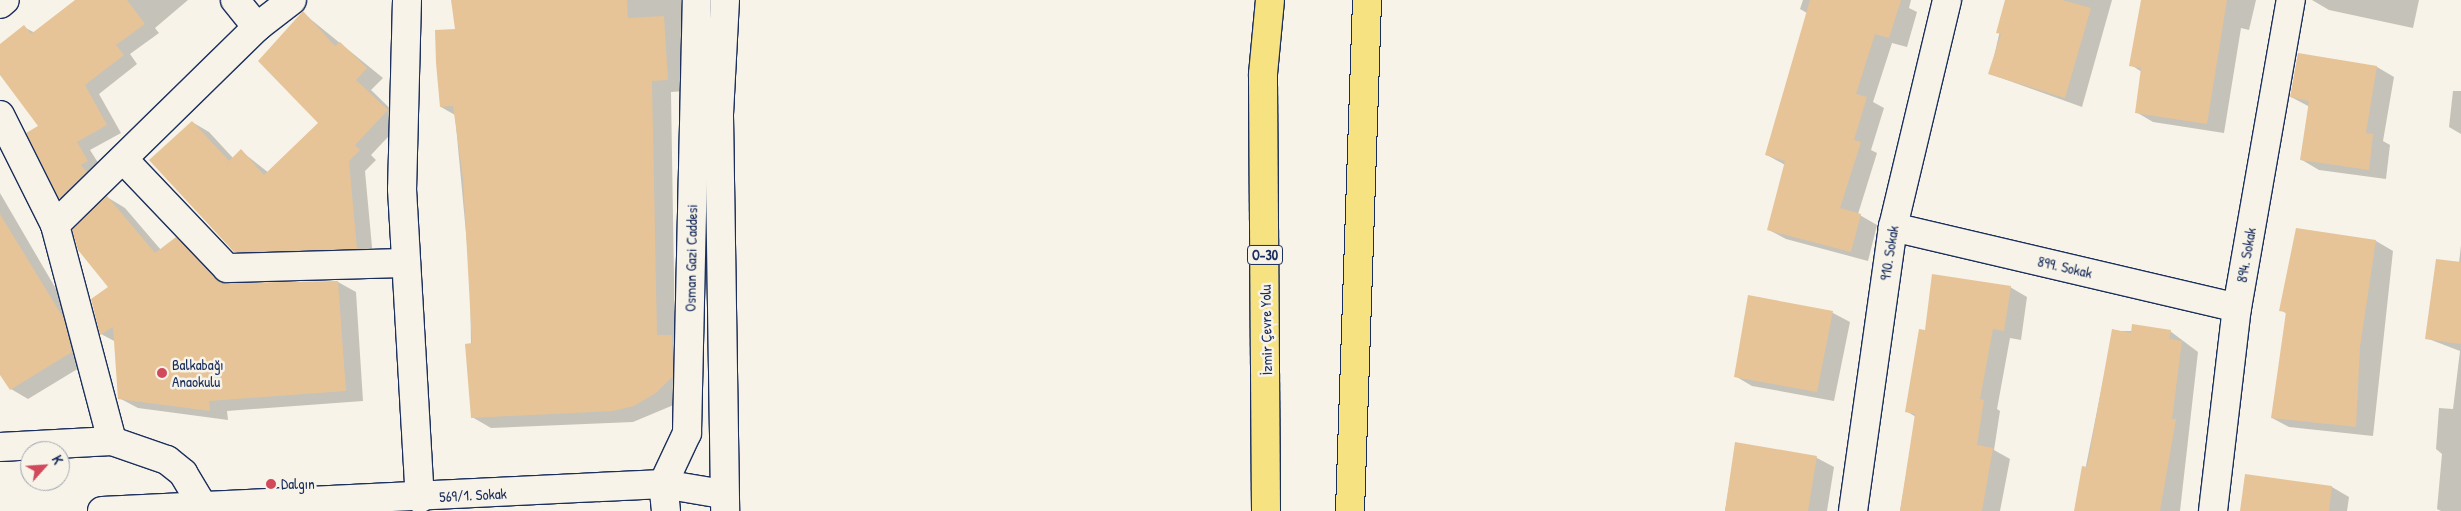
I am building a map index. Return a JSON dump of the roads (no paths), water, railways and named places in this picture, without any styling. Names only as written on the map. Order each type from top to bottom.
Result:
[{"type":"highway","name":"İzmir Çevre Yolu","points":[[1266,511],[1263,74],[1270,0]]},
{"type":"highway","points":[[1350,511],[1367,0]]},
{"type":"street","points":[[0,4],[5,0]]},
{"type":"street","points":[[235,0],[257,27]]},
{"type":"street","points":[[55,225],[124,160],[257,27],[292,0]]},
{"type":"street","points":[[407,0],[402,189],[420,498]]},
{"type":"street","name":"Osman Gazi Caddesi","points":[[663,484],[687,432],[697,0]]},
{"type":"street","name":"Osman Gazi Caddesi","points":[[724,502],[719,116],[725,0]]},
{"type":"street","name":"910. Sokak","points":[[1853,511],[1893,227],[1948,0]]},
{"type":"street","name":"894. Sokak","points":[[2213,511],[2237,308],[2291,0]]},
{"type":"street","points":[[0,114],[55,225],[112,441]]},
{"type":"street","points":[[124,160],[227,268],[406,263]]},
{"type":"street","name":"899. Sokak","points":[[1893,227],[2237,308]]},
{"type":"street","points":[[0,447],[112,441],[167,460],[183,473],[203,506]]},
{"type":"street","points":[[663,484],[666,511]]},
{"type":"street","name":"569/1. Sokak","points":[[102,511],[420,498],[663,484],[724,502]]},
{"type":"place","name":"Balkabağı Anaokulu","points":[[162,373]]},
{"type":"place","name":"Dalgın","points":[[271,484]]}]
